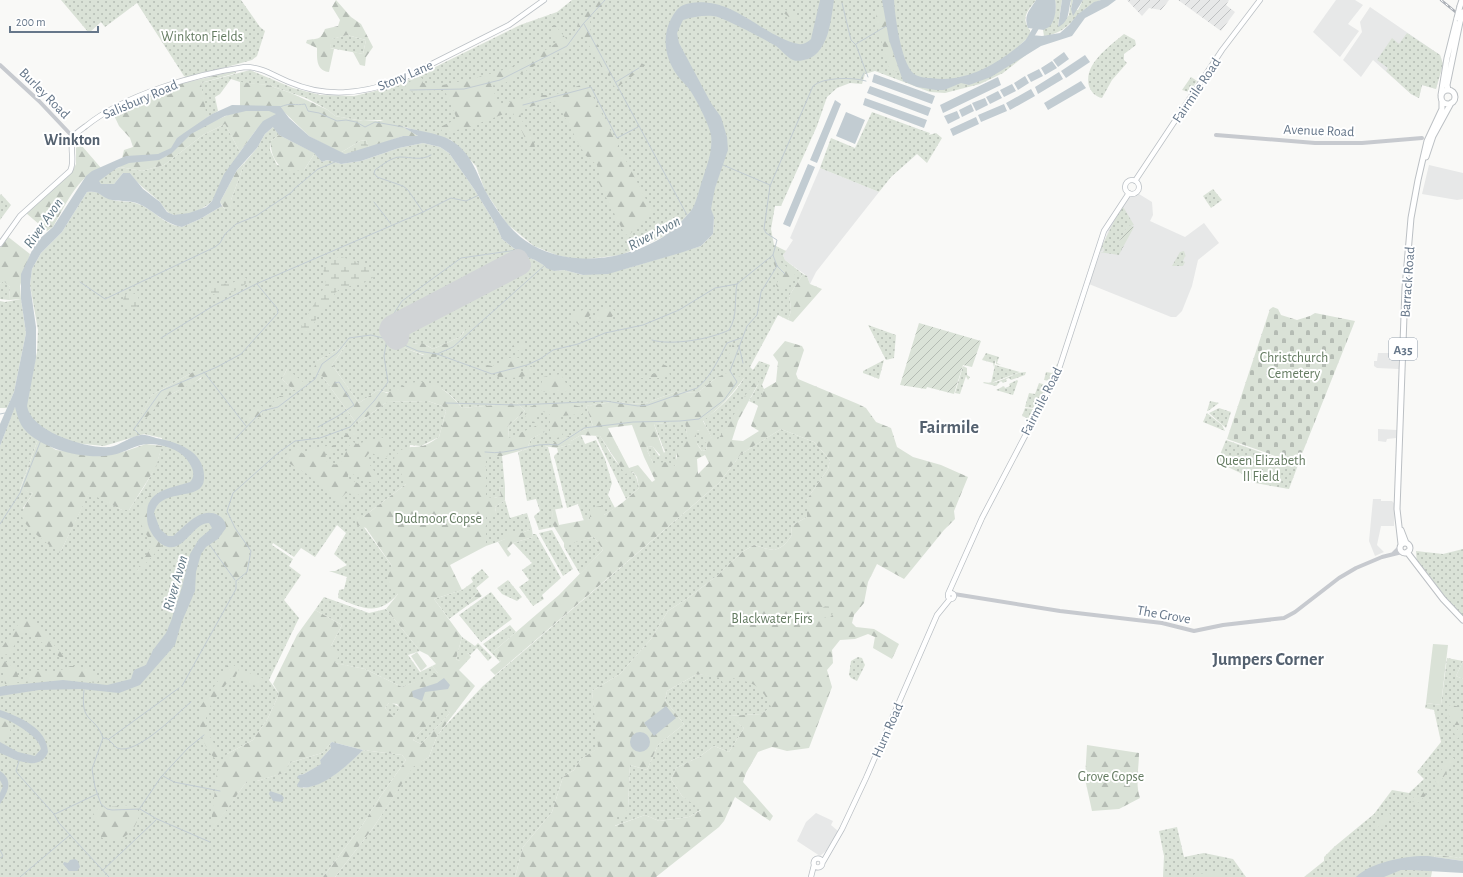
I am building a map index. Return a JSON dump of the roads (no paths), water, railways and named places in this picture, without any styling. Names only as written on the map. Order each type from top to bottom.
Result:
[{"type":"main road","name":"Stony Lane","points":[[254,67],[289,82],[322,92],[352,93],[366,91],[398,81],[509,25],[544,0]]},
{"type":"main road","name":"Fairmile Road","points":[[1135,181],[1222,50],[1260,0]]},
{"type":"main road","name":"A35","points":[[1451,103],[1455,96],[1452,91],[1448,90],[1447,85],[1462,0]]},
{"type":"main road","name":"A35","points":[[1442,101],[1441,94],[1447,58],[1463,12]]},
{"type":"main road","name":"Salisbury Road","points":[[73,137],[85,126],[106,111],[168,85],[228,70],[254,67]]},
{"type":"main road","points":[[1441,94],[1448,90]]},
{"type":"main road","points":[[1442,101],[1445,104],[1451,103]]},
{"type":"main road","name":"Barrack Road","points":[[1442,101],[1442,109],[1427,141],[1411,218],[1405,288],[1398,499],[1403,548],[1443,599],[1463,620]]},
{"type":"main road","name":"Barrack Road","points":[[1418,184],[1433,136],[1451,103]]},
{"type":"main road","points":[[0,244],[20,216],[70,171],[74,165],[73,137]]},
{"type":"main road","points":[[1130,180],[1135,181],[1138,185],[1138,190],[1133,194],[1128,193],[1125,189],[1126,183],[1130,180]]},
{"type":"main road","name":"Fairmile Road","points":[[951,595],[952,584],[982,518],[1057,375],[1104,231],[1128,193]]},
{"type":"main road","name":"Hurn Road","points":[[821,860],[826,855],[845,823],[931,629],[951,595]]},
{"type":"main road","points":[[812,875],[816,866],[815,860],[821,860],[822,866],[816,866]]},
{"type":"street","name":"Burley Road","points":[[0,65],[73,137]]},
{"type":"street","name":"Avenue Road","points":[[1216,135],[1315,143],[1362,143],[1422,138]]},
{"type":"street","name":"The Grove","points":[[951,595],[1162,623],[1194,631],[1224,625],[1284,618],[1295,612],[1339,578],[1356,568],[1393,554],[1403,548]]},
{"type":"waterway","points":[[410,90],[464,89],[500,80],[567,46],[583,24],[605,0]]},
{"type":"waterway","points":[[842,3],[851,40],[856,45],[868,77]]},
{"type":"waterway","name":"River Avon","points":[[1029,40],[1039,23]]},
{"type":"waterway","points":[[584,24],[687,215]]},
{"type":"waterway","points":[[856,44],[888,25]]},
{"type":"waterway","points":[[616,82],[639,68]]},
{"type":"waterway","points":[[861,79],[864,73]]},
{"type":"waterway","points":[[437,354],[492,374],[527,365],[540,359],[553,350],[578,344],[605,333],[643,325],[679,310],[715,288],[737,284],[773,255],[777,240],[766,233],[764,229],[770,186],[813,86],[831,79],[854,79],[866,81]]},
{"type":"waterway","points":[[523,105],[591,87],[617,138],[638,127]]},
{"type":"waterway","points":[[280,107],[305,104],[308,111],[319,113],[337,121],[346,120],[356,122],[365,127],[375,122],[403,127]]},
{"type":"waterway","points":[[423,212],[408,190],[403,186],[377,177],[374,173],[375,170],[394,158],[420,158],[431,155]]},
{"type":"waterway","points":[[80,282],[105,299],[215,247],[220,243],[225,234],[236,224],[256,216],[292,192],[318,169],[335,162]]},
{"type":"waterway","points":[[723,165],[770,185]]},
{"type":"waterway","points":[[161,338],[213,306],[256,284],[423,212],[451,198],[466,201],[479,195]]},
{"type":"waterway","points":[[374,202],[391,224]]},
{"type":"waterway","points":[[517,250],[461,258],[402,301],[387,324],[391,336],[402,344],[418,351],[437,354],[453,347],[545,265]]},
{"type":"waterway","points":[[773,255],[777,266],[785,274]]},
{"type":"waterway","points":[[485,452],[504,452],[548,444],[558,445],[584,428],[633,422],[699,419],[724,400],[737,382],[730,371],[747,326],[757,315],[761,292],[777,266]]},
{"type":"waterway","points":[[141,436],[134,429],[161,391],[217,367],[241,354],[278,313],[277,308],[257,284]]},
{"type":"waterway","points":[[652,340],[660,342],[691,341],[729,330],[734,319],[737,284]]},
{"type":"waterway","points":[[235,439],[262,411],[278,407],[315,379],[322,364],[337,353],[349,338],[371,335],[387,339],[391,337]]},
{"type":"waterway","points":[[446,403],[517,405],[605,401],[638,406],[648,405],[697,388],[711,373],[727,343],[741,338]]},
{"type":"waterway","points":[[182,686],[236,589],[236,581],[247,572],[251,551],[235,528],[227,511],[233,493],[278,453],[295,441],[320,438],[350,427],[374,401],[388,382],[384,356],[387,339]]},
{"type":"waterway","points":[[739,346],[743,363]]},
{"type":"waterway","points":[[204,372],[246,426]]},
{"type":"waterway","points":[[318,427],[354,405],[339,382],[335,383]]},
{"type":"waterway","points":[[0,414],[5,413]]},
{"type":"waterway","points":[[0,524],[20,493],[41,440]]},
{"type":"waterway","points":[[209,544],[235,580]]},
{"type":"waterway","points":[[109,739],[179,688]]},
{"type":"waterway","points":[[84,690],[84,709],[89,718],[100,730],[103,738],[92,769],[95,787],[101,804],[107,809],[112,810],[140,809],[157,819],[210,842]]},
{"type":"waterway","points":[[103,738],[108,739],[117,748],[125,749],[134,746],[155,733],[191,702]]},
{"type":"waterway","points":[[140,808],[161,777],[188,748],[204,735]]},
{"type":"waterway","points":[[19,761],[16,771],[18,774],[54,814],[59,823],[109,877]]},
{"type":"waterway","points":[[163,776],[174,782],[220,791]]},
{"type":"waterway","points":[[55,814],[97,794]]},
{"type":"waterway","points":[[103,870],[156,820]]},
{"type":"waterway","points":[[20,877],[70,835]]},
{"type":"waterway","points":[[0,850],[3,856],[0,858]]},
{"type":"railway","points":[[1441,0],[1463,18]]},
{"type":"district","name":"Winkton","points":[[72,139]]},
{"type":"district","name":"Fairmile","points":[[949,427]]},
{"type":"district","name":"Jumpers Corner","points":[[1268,659]]},
{"type":"park label","name":"Winkton Fields","points":[[202,36]]},
{"type":"park label","name":"Christchurch Cemetery","points":[[1294,366]]},
{"type":"park label","name":"Queen Elizabeth II Field","points":[[1261,468]]},
{"type":"park label","name":"Dudmoor Copse","points":[[438,518]]},
{"type":"park label","name":"Blackwater Firs","points":[[772,618]]},
{"type":"park label","name":"Grove Copse","points":[[1111,776]]}]
